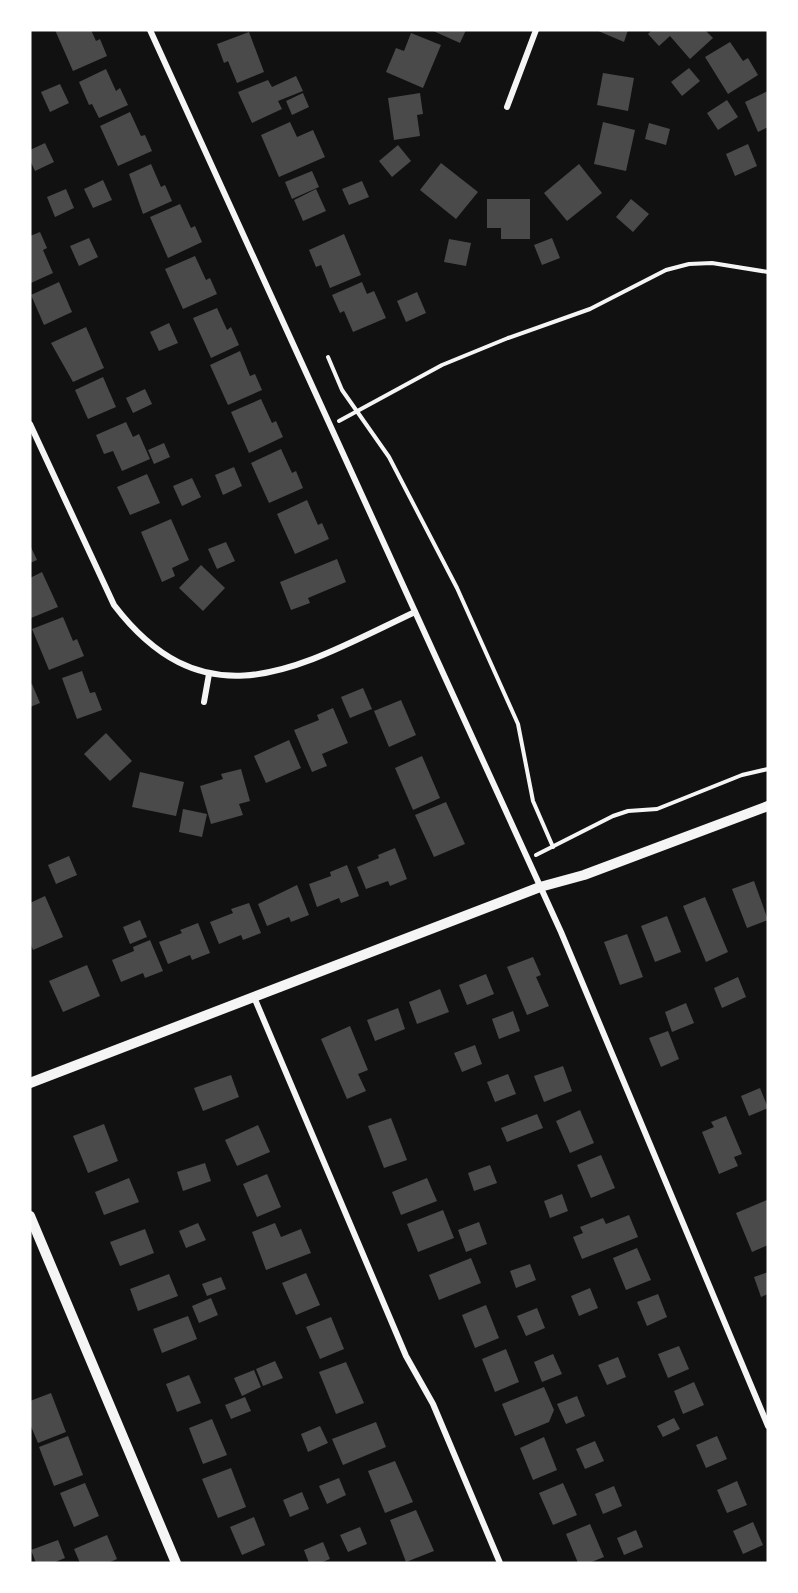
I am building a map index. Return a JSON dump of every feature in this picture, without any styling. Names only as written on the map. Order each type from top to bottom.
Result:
[{"type":"street","points":[[150,30],[540,887],[768,1426]]},
{"type":"street","points":[[507,107],[536,30]]},
{"type":"street","points":[[30,424],[104,588],[125,619],[149,642],[181,664],[209,674],[250,676],[288,670],[415,612]]},
{"type":"street","points":[[204,702],[209,674]]},
{"type":"street","points":[[31,1081],[540,887],[584,875],[768,806]]},
{"type":"street","points":[[254,997],[397,1336],[433,1404],[500,1563]]},
{"type":"street","points":[[30,1216],[176,1563]]},
{"type":"path","points":[[330,426],[442,365],[508,338],[590,309],[666,270],[689,264],[712,264],[768,272]]},
{"type":"path","points":[[328,357],[342,390],[393,466],[470,617],[518,724],[533,801],[553,847]]},
{"type":"path","points":[[528,860],[613,816],[628,811],[657,809],[742,775],[768,769]]},
{"type":"building","points":[[55,30],[91,30],[96,41],[100,39],[107,56],[73,71]]},
{"type":"building","points":[[431,30],[466,30],[460,43]]},
{"type":"building","points":[[596,30],[628,30],[624,42]]},
{"type":"building","points":[[652,30],[705,30],[713,38],[690,59],[670,36],[659,46],[648,34]]},
{"type":"building","points":[[249,32],[264,72],[237,83],[228,61],[224,63],[217,44]]},
{"type":"building","points":[[411,33],[441,45],[423,88],[386,72],[396,48],[404,51]]},
{"type":"building","points":[[730,42],[743,61],[748,58],[758,75],[728,94],[705,57]]},
{"type":"building","points":[[689,68],[700,81],[682,96],[671,82]]},
{"type":"building","points":[[106,69],[116,91],[120,88],[128,105],[99,118],[92,104],[89,105],[79,82]]},
{"type":"building","points":[[603,73],[634,78],[628,111],[597,105]]},
{"type":"building","points":[[296,76],[303,91],[278,101],[282,109],[252,123],[238,92],[268,80],[272,87]]},
{"type":"building","points":[[60,84],[69,103],[50,112],[41,92]]},
{"type":"building","points":[[768,91],[768,127],[758,132],[745,102]]},
{"type":"building","points":[[303,93],[309,107],[292,115],[286,101]]},
{"type":"building","points":[[420,93],[423,114],[417,115],[420,136],[394,140],[388,98]]},
{"type":"building","points":[[727,100],[738,117],[718,130],[707,113]]},
{"type":"building","points":[[130,112],[141,136],[145,135],[152,151],[118,166],[100,126]]},
{"type":"building","points":[[290,122],[297,137],[313,130],[325,157],[279,177],[261,135]]},
{"type":"building","points":[[603,122],[635,130],[626,171],[594,164]]},
{"type":"building","points":[[649,123],[670,129],[666,145],[645,139]]},
{"type":"building","points":[[45,143],[54,162],[35,171],[30,160],[30,150]]},
{"type":"building","points":[[748,144],[757,166],[735,176],[726,154]]},
{"type":"building","points":[[398,145],[411,161],[392,177],[379,161]]},
{"type":"building","points":[[441,163],[478,192],[456,219],[420,190]]},
{"type":"building","points":[[151,164],[161,187],[165,185],[172,201],[143,214],[129,174]]},
{"type":"building","points":[[579,164],[602,193],[567,221],[544,193]]},
{"type":"building","points":[[312,171],[319,187],[292,199],[285,182]]},
{"type":"building","points":[[103,180],[112,200],[93,208],[84,189]]},
{"type":"building","points":[[362,181],[369,197],[349,205],[342,189]]},
{"type":"building","points":[[66,189],[74,208],[55,217],[47,197]]},
{"type":"building","points":[[316,189],[326,211],[303,221],[294,200]]},
{"type":"building","points":[[487,199],[530,199],[530,239],[501,239],[501,228],[487,228]]},
{"type":"building","points":[[631,199],[649,214],[633,232],[616,217]]},
{"type":"building","points":[[180,204],[191,228],[195,226],[202,242],[168,258],[150,217]]},
{"type":"building","points":[[40,232],[47,248],[43,250],[53,273],[31,283],[30,236]]},
{"type":"building","points":[[344,234],[361,275],[330,288],[321,265],[316,267],[309,250]]},
{"type":"building","points":[[89,238],[98,257],[79,266],[70,246]]},
{"type":"building","points":[[552,238],[560,258],[542,265],[534,245]]},
{"type":"building","points":[[449,239],[471,243],[466,266],[444,262]]},
{"type":"building","points":[[195,256],[206,280],[210,278],[217,294],[183,309],[165,269]]},
{"type":"building","points":[[59,282],[72,312],[44,325],[31,295]]},
{"type":"building","points":[[362,282],[367,294],[374,291],[386,318],[353,332],[344,311],[340,313],[332,295]]},
{"type":"building","points":[[417,292],[426,313],[406,322],[397,301]]},
{"type":"building","points":[[217,308],[227,330],[231,327],[239,345],[211,358],[193,318]]},
{"type":"building","points":[[169,323],[178,343],[159,351],[150,332]]},
{"type":"building","points":[[86,327],[104,368],[73,382],[51,343]]},
{"type":"building","points":[[240,351],[250,376],[255,374],[262,390],[228,405],[210,365]]},
{"type":"building","points":[[103,377],[116,407],[88,419],[75,390]]},
{"type":"building","points":[[145,389],[152,404],[133,413],[126,398]]},
{"type":"building","points":[[261,399],[272,423],[276,421],[283,437],[249,453],[231,412]]},
{"type":"building","points":[[126,422],[133,437],[139,434],[150,459],[122,471],[113,451],[104,454],[96,435]]},
{"type":"building","points":[[164,443],[170,457],[154,464],[148,450]]},
{"type":"building","points":[[281,449],[292,473],[296,471],[303,488],[269,503],[251,463]]},
{"type":"building","points":[[234,467],[242,486],[223,495],[215,475]]},
{"type":"building","points":[[147,474],[160,503],[130,515],[117,487]]},
{"type":"building","points":[[192,478],[201,497],[182,506],[173,486]]},
{"type":"building","points":[[307,500],[318,525],[322,523],[329,539],[295,554],[277,514]]},
{"type":"building","points":[[171,519],[189,560],[172,568],[175,576],[162,582],[141,532]]},
{"type":"building","points":[[226,542],[235,561],[217,569],[208,549]]},
{"type":"building","points":[[30,545],[37,560],[30,563]]},
{"type":"building","points":[[337,559],[346,582],[308,598],[310,603],[291,610],[280,582]]},
{"type":"building","points":[[201,565],[225,588],[203,611],[179,588]]},
{"type":"building","points":[[42,572],[58,607],[31,618],[30,578]]},
{"type":"building","points":[[63,617],[73,641],[77,639],[84,656],[49,670],[32,629]]},
{"type":"building","points":[[82,671],[90,693],[95,692],[102,710],[77,719],[62,678]]},
{"type":"building","points":[[32,684],[40,703],[30,707],[30,685]]},
{"type":"building","points":[[363,688],[372,709],[350,718],[341,697]]},
{"type":"building","points":[[401,700],[416,735],[389,747],[374,711]]},
{"type":"building","points":[[333,708],[348,743],[322,754],[327,766],[312,772],[294,730],[319,720],[317,715]]},
{"type":"building","points":[[106,733],[132,761],[110,781],[84,754]]},
{"type":"building","points":[[289,740],[301,768],[266,783],[254,756]]},
{"type":"building","points":[[422,756],[440,798],[413,810],[395,768]]},
{"type":"building","points":[[241,769],[250,801],[239,804],[243,815],[211,824],[200,786],[223,779],[221,774]]},
{"type":"building","points":[[140,772],[184,782],[176,816],[132,807]]},
{"type":"building","points":[[446,802],[465,844],[434,857],[415,815]]},
{"type":"building","points":[[183,809],[207,814],[202,837],[179,832]]},
{"type":"building","points":[[395,848],[407,879],[390,886],[388,881],[366,889],[357,867]]},
{"type":"building","points":[[69,856],[77,875],[56,884],[48,865]]},
{"type":"building","points":[[347,865],[359,896],[341,903],[339,898],[317,907],[309,884],[331,876],[330,872]]},
{"type":"building","points":[[754,881],[768,920],[747,928],[732,889]]},
{"type":"building","points":[[297,885],[309,915],[291,922],[289,917],[267,926],[258,904]]},
{"type":"building","points":[[45,896],[63,937],[33,950],[30,942],[30,903]]},
{"type":"building","points":[[705,897],[728,952],[706,962],[683,906]]},
{"type":"building","points":[[249,903],[261,933],[243,940],[241,935],[219,944],[210,922],[233,913],[231,909]]},
{"type":"building","points":[[667,916],[681,952],[655,962],[641,926]]},
{"type":"building","points":[[140,920],[147,937],[130,944],[123,927]]},
{"type":"building","points":[[198,923],[210,953],[192,960],[190,955],[168,964],[159,942],[182,933],[180,930]]},
{"type":"building","points":[[627,934],[643,977],[620,985],[604,942]]},
{"type":"building","points":[[150,940],[163,971],[145,978],[143,973],[121,982],[112,960],[134,951],[133,947]]},
{"type":"building","points":[[533,957],[541,975],[536,977],[549,1006],[527,1015],[507,967]]},
{"type":"building","points":[[87,965],[100,996],[63,1012],[49,981]]},
{"type":"building","points":[[486,974],[494,994],[467,1005],[459,985]]},
{"type":"building","points":[[738,977],[746,997],[722,1008],[714,988]]},
{"type":"building","points":[[440,989],[449,1012],[417,1024],[409,1002]]},
{"type":"building","points":[[686,1003],[694,1023],[672,1032],[665,1012]]},
{"type":"building","points":[[398,1008],[405,1029],[375,1041],[367,1020]]},
{"type":"building","points":[[513,1011],[520,1031],[499,1039],[492,1019]]},
{"type":"building","points":[[350,1026],[368,1070],[358,1074],[366,1091],[347,1099],[321,1039]]},
{"type":"building","points":[[668,1031],[679,1059],[661,1067],[649,1038]]},
{"type":"building","points":[[475,1045],[482,1064],[462,1072],[454,1053]]},
{"type":"building","points":[[563,1066],[572,1091],[544,1102],[534,1076]]},
{"type":"building","points":[[508,1074],[516,1094],[495,1102],[487,1082]]},
{"type":"building","points":[[231,1075],[239,1097],[203,1111],[194,1088]]},
{"type":"building","points":[[760,1088],[768,1108],[749,1116],[741,1096]]},
{"type":"building","points":[[580,1110],[594,1143],[570,1153],[556,1121]]},
{"type":"building","points":[[537,1114],[543,1128],[507,1142],[501,1128]]},
{"type":"building","points":[[726,1116],[742,1154],[734,1157],[738,1166],[719,1174],[702,1132],[714,1127],[711,1122]]},
{"type":"building","points":[[391,1118],[407,1160],[384,1168],[368,1126]]},
{"type":"building","points":[[104,1124],[118,1161],[88,1173],[73,1136]]},
{"type":"building","points":[[258,1125],[270,1152],[237,1166],[225,1140]]},
{"type":"building","points":[[601,1155],[615,1188],[591,1198],[577,1165]]},
{"type":"building","points":[[205,1163],[211,1181],[183,1191],[177,1172]]},
{"type":"building","points":[[490,1165],[497,1183],[474,1191],[468,1173]]},
{"type":"building","points":[[267,1174],[281,1207],[257,1217],[243,1184]]},
{"type":"building","points":[[129,1178],[139,1202],[104,1215],[95,1192]]},
{"type":"building","points":[[427,1178],[437,1201],[401,1215],[392,1192]]},
{"type":"building","points":[[562,1194],[568,1211],[550,1218],[544,1201]]},
{"type":"building","points":[[767,1200],[768,1245],[752,1252],[736,1213]]},
{"type":"building","points":[[443,1210],[454,1238],[418,1252],[407,1224]]},
{"type":"building","points":[[629,1215],[638,1237],[582,1259],[573,1237],[583,1233],[580,1227],[603,1218],[606,1224]]},
{"type":"building","points":[[479,1222],[487,1244],[466,1252],[458,1230]]},
{"type":"building","points":[[198,1223],[206,1240],[186,1248],[179,1231]]},
{"type":"building","points":[[275,1223],[281,1237],[301,1229],[311,1253],[266,1270],[252,1232]]},
{"type":"building","points":[[145,1229],[154,1253],[120,1266],[110,1242]]},
{"type":"building","points":[[637,1248],[651,1280],[626,1290],[613,1258]]},
{"type":"building","points":[[471,1258],[481,1283],[439,1300],[429,1275]]},
{"type":"building","points":[[530,1264],[536,1280],[516,1288],[510,1271]]},
{"type":"building","points":[[768,1272],[768,1294],[761,1297],[754,1277]]},
{"type":"building","points":[[306,1273],[320,1305],[296,1315],[282,1283]]},
{"type":"building","points":[[169,1274],[178,1296],[138,1311],[130,1289]]},
{"type":"building","points":[[221,1277],[226,1289],[207,1296],[202,1284]]},
{"type":"building","points":[[590,1288],[598,1308],[579,1316],[571,1296]]},
{"type":"building","points":[[658,1294],[667,1317],[647,1326],[637,1302]]},
{"type":"building","points":[[211,1298],[218,1315],[199,1323],[192,1306]]},
{"type":"building","points":[[486,1305],[499,1338],[475,1348],[462,1315]]},
{"type":"building","points":[[537,1308],[545,1328],[526,1336],[517,1316]]},
{"type":"building","points":[[188,1316],[197,1339],[162,1353],[153,1329]]},
{"type":"building","points":[[331,1317],[344,1349],[320,1359],[306,1327]]},
{"type":"building","points":[[679,1346],[689,1369],[668,1378],[658,1354]]},
{"type":"building","points":[[506,1349],[519,1382],[495,1392],[482,1359]]},
{"type":"building","points":[[553,1354],[562,1374],[542,1382],[534,1362]]},
{"type":"building","points":[[618,1357],[626,1377],[607,1385],[598,1365]]},
{"type":"building","points":[[275,1361],[283,1378],[263,1386],[256,1369]]},
{"type":"building","points":[[346,1362],[364,1403],[336,1414],[319,1372]]},
{"type":"building","points":[[254,1370],[261,1387],[242,1396],[234,1378]]},
{"type":"building","points":[[189,1375],[201,1403],[177,1412],[166,1384]]},
{"type":"building","points":[[694,1382],[704,1405],[683,1414],[674,1391]]},
{"type":"building","points":[[544,1387],[554,1410],[549,1422],[515,1436],[502,1404]]},
{"type":"building","points":[[51,1393],[66,1432],[38,1443],[30,1424],[30,1401]]},
{"type":"building","points":[[577,1396],[585,1416],[566,1424],[557,1404]]},
{"type":"building","points":[[245,1397],[251,1411],[231,1419],[225,1405]]},
{"type":"building","points":[[674,1418],[680,1429],[663,1437],[657,1426]]},
{"type":"building","points":[[212,1419],[227,1455],[203,1464],[189,1428]]},
{"type":"building","points":[[376,1422],[386,1447],[343,1465],[332,1439]]},
{"type":"building","points":[[320,1426],[328,1443],[308,1452],[301,1434]]},
{"type":"building","points":[[68,1436],[83,1475],[54,1486],[39,1447]]},
{"type":"building","points":[[717,1436],[727,1459],[706,1468],[696,1445]]},
{"type":"building","points":[[544,1437],[557,1470],[533,1480],[520,1448]]},
{"type":"building","points":[[595,1441],[604,1461],[585,1469],[576,1449]]},
{"type":"building","points":[[395,1461],[413,1502],[385,1513],[368,1471]]},
{"type":"building","points":[[231,1468],[246,1507],[218,1518],[202,1479]]},
{"type":"building","points":[[339,1478],[346,1495],[327,1504],[319,1486]]},
{"type":"building","points":[[737,1481],[747,1505],[727,1513],[717,1490]]},
{"type":"building","points":[[85,1483],[99,1516],[74,1527],[60,1493]]},
{"type":"building","points":[[563,1483],[577,1515],[553,1525],[539,1493]]},
{"type":"building","points":[[614,1486],[622,1506],[603,1514],[595,1494]]},
{"type":"building","points":[[302,1492],[309,1509],[290,1517],[283,1500]]},
{"type":"building","points":[[416,1510],[434,1551],[406,1562],[390,1520]]},
{"type":"building","points":[[254,1517],[265,1545],[242,1555],[230,1527]]},
{"type":"building","points":[[753,1522],[763,1545],[743,1554],[733,1531]]},
{"type":"building","points":[[590,1524],[604,1557],[589,1563],[578,1563],[566,1534]]},
{"type":"building","points":[[360,1527],[367,1544],[348,1552],[340,1535]]},
{"type":"building","points":[[636,1530],[643,1547],[624,1555],[617,1538]]},
{"type":"building","points":[[107,1535],[117,1559],[108,1563],[80,1563],[74,1549]]},
{"type":"building","points":[[58,1540],[65,1558],[53,1563],[36,1563],[31,1550]]},
{"type":"building","points":[[323,1542],[330,1559],[320,1563],[309,1563],[304,1550]]}]
